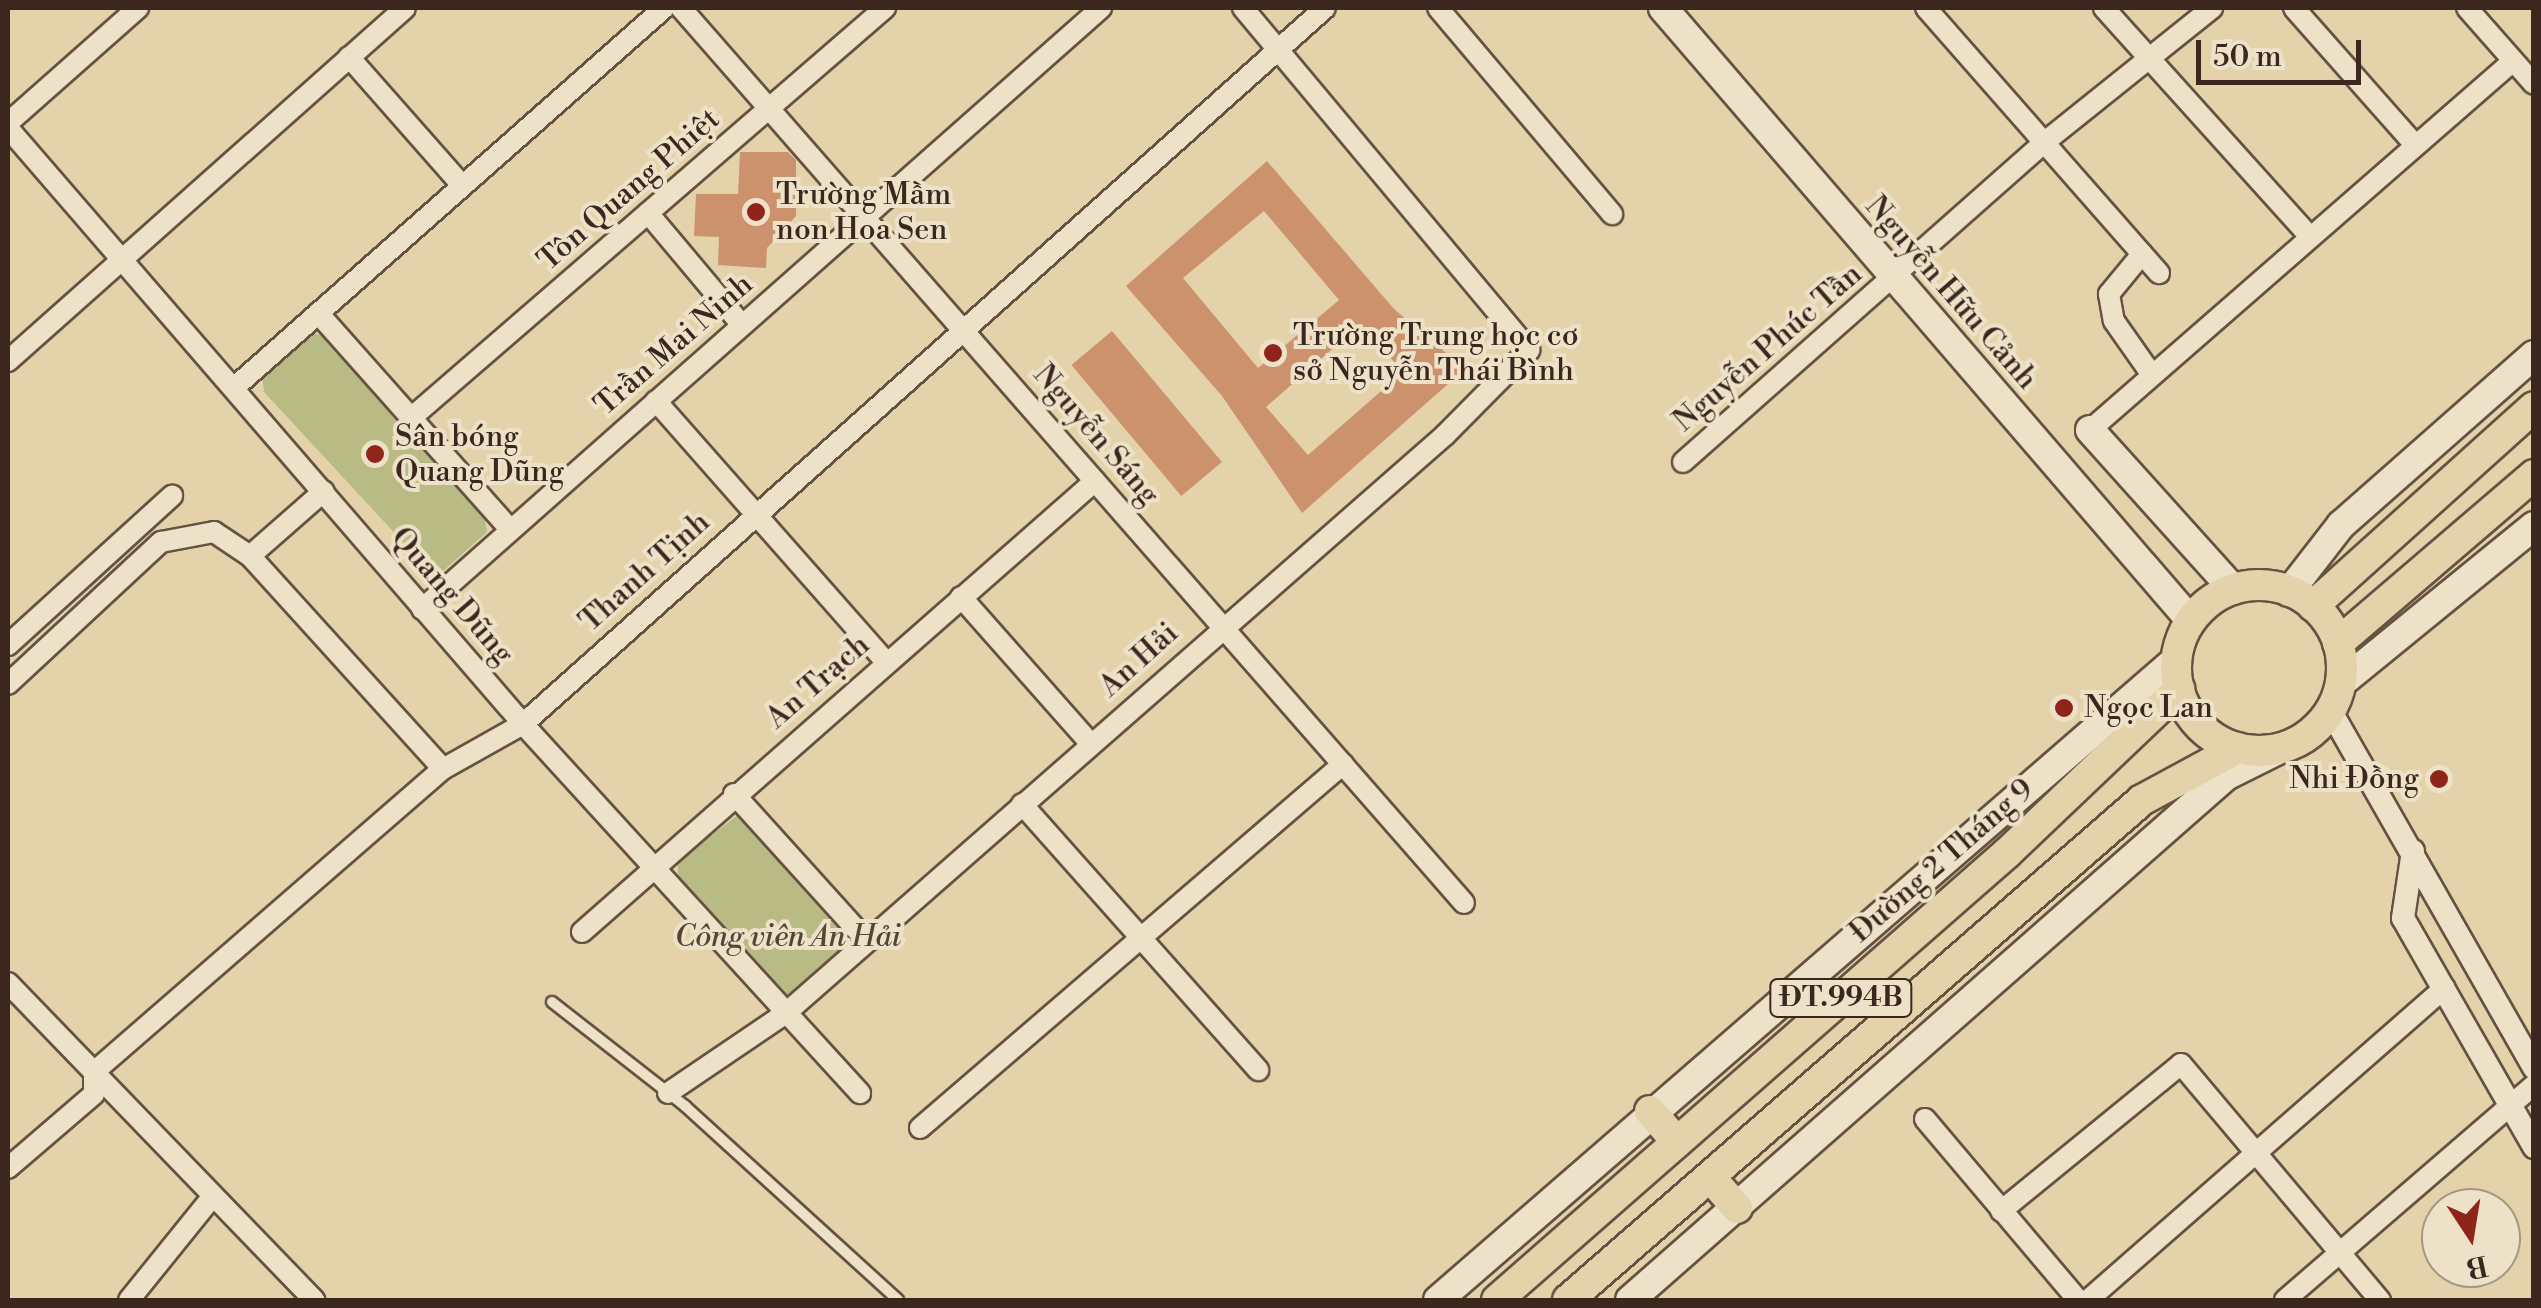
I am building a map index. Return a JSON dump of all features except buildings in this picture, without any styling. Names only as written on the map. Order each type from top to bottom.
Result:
[{"type":"main road","name":"Nguyễn Hữu Cảnh","points":[[1663,8],[2191,621]]},
{"type":"main road","points":[[2301,599],[2342,525],[2534,355]]},
{"type":"main road","points":[[2301,599],[2534,408]]},
{"type":"main road","points":[[2090,430],[2234,590],[2301,599],[2338,644],[2335,697]]},
{"type":"main road","points":[[2338,644],[2534,475]]},
{"type":"main road","name":"ĐT.994B","points":[[1630,1300],[2226,776],[2284,747],[2335,697],[2534,526]]},
{"type":"main road","points":[[2191,621],[2234,590]]},
{"type":"main road","name":"ĐT.994B","points":[[2178,674],[2191,621]]},
{"type":"main road","points":[[2178,674],[2203,730],[2238,748]]},
{"type":"main road","name":"Đường 2 Tháng 9","points":[[1438,1300],[1650,1112],[2178,674]]},
{"type":"main road","name":"Đường 2 Tháng 9","points":[[1496,1300],[1677,1142],[2178,674]]},
{"type":"main road","name":"ĐT.994B","points":[[1568,1300],[2142,800],[2238,748],[2284,747]]},
{"type":"main road","points":[[1650,1112],[1677,1142]]},
{"type":"main road","points":[[1710,1177],[1736,1208]]},
{"type":"street","points":[[8,126],[138,8]]},
{"type":"street","points":[[8,361],[405,8]]},
{"type":"street","points":[[236,386],[664,8]]},
{"type":"street","name":"Nguyễn Sáng","points":[[681,8],[1464,902]]},
{"type":"street","name":"Tôn Quang Phiệt","points":[[411,418],[885,8]]},
{"type":"street","name":"Trần Mai Ninh","points":[[422,609],[1101,8]]},
{"type":"street","points":[[1244,8],[1280,48]]},
{"type":"street","name":"Thanh Tịnh","points":[[8,1168],[94,1094],[94,1072],[443,770],[523,724],[757,511],[1325,8]]},
{"type":"street","points":[[1438,8],[1612,214]]},
{"type":"street","points":[[1926,8],[2159,274]]},
{"type":"street","points":[[2104,8],[2308,236]]},
{"type":"street","name":"Nguyễn Phúc Tần","points":[[1683,462],[2046,141],[2150,62],[2212,8]]},
{"type":"street","points":[[2294,8],[2415,145]]},
{"type":"street","points":[[2467,8],[2534,84]]},
{"type":"street","name":"An Hải","points":[[668,1092],[786,1013],[1529,350],[1280,48]]},
{"type":"street","points":[[349,57],[462,186]]},
{"type":"street","points":[[2090,430],[2513,60]]},
{"type":"street","name":"Quang Dũng","points":[[8,126],[125,256],[523,724],[860,1093]]},
{"type":"street","points":[[648,213],[742,325]]},
{"type":"street","points":[[2142,254],[2109,294],[2114,321],[2152,375]]},
{"type":"street","points":[[318,313],[510,530]]},
{"type":"street","points":[[656,401],[757,511],[886,662]]},
{"type":"street","name":"An Trạch","points":[[582,932],[652,865],[1095,481]]},
{"type":"street","points":[[250,556],[324,492]]},
{"type":"street","points":[[8,645],[172,496]]},
{"type":"street","points":[[8,684],[161,542],[214,532],[250,556],[443,770]]},
{"type":"street","points":[[961,598],[1090,743]]},
{"type":"street","points":[[2335,697],[2413,852],[2534,1068]]},
{"type":"street","points":[[920,1128],[1344,764]]},
{"type":"street","points":[[734,794],[867,941]]},
{"type":"street","points":[[1022,804],[1258,1070]]},
{"type":"street","points":[[2413,852],[2403,918],[2508,1108],[2534,1147]]},
{"type":"street","points":[[8,983],[314,1300]]},
{"type":"street","points":[[2088,1300],[2260,1154],[2445,988]]},
{"type":"street","points":[[2001,1211],[2181,1064],[2380,1300]]},
{"type":"street","points":[[2284,1300],[2534,1086]]},
{"type":"street","points":[[1925,1119],[2078,1300]]},
{"type":"street","points":[[129,1300],[214,1196]]},
{"type":"lane","points":[[552,1002],[668,1092],[898,1300]]},
{"type":"green space","points":[[308,332],[327,336],[484,514],[487,532],[442,572],[426,567],[264,392],[262,373]]},
{"type":"green space","name":"Công viên An Hải","points":[[738,815],[852,939],[790,998],[678,880],[678,861]]},
{"type":"place","name":"Trường Mầm non Hoa Sen","points":[[756,212]]},
{"type":"place","name":"Trường Trung học cơ sở Nguyễn Thái Bình","points":[[1273,353]]},
{"type":"place","name":"Sân bóng Quang Dũng","points":[[375,454]]},
{"type":"place","name":"Ngọc Lan","points":[[2064,708]]},
{"type":"place","name":"Nhi Đồng","points":[[2439,779]]}]
